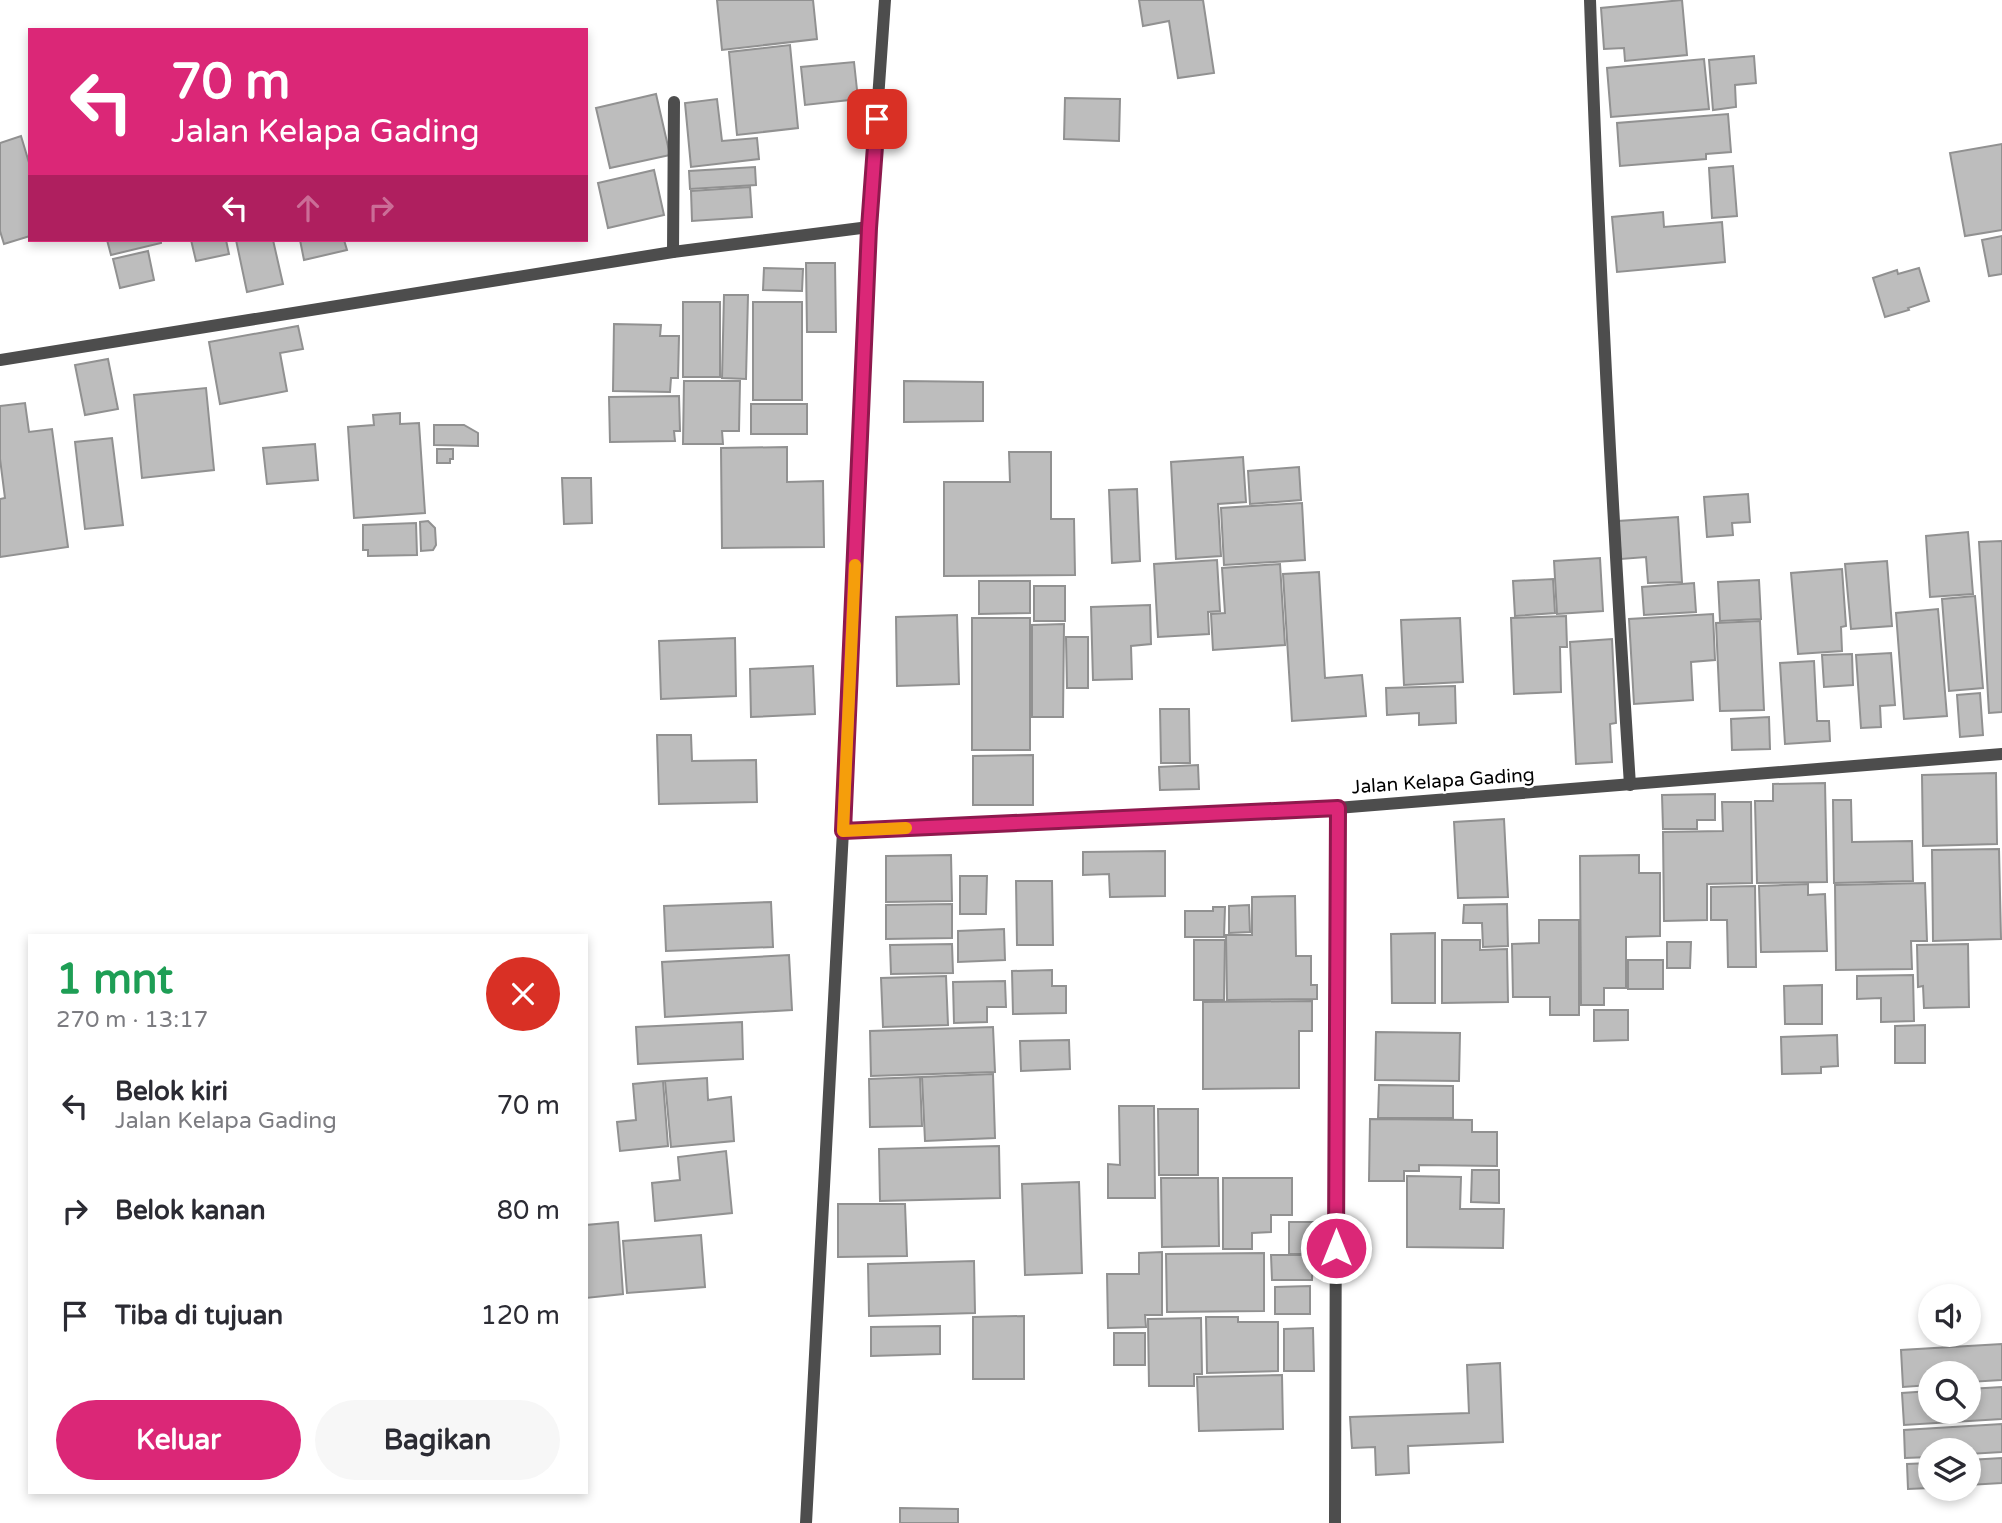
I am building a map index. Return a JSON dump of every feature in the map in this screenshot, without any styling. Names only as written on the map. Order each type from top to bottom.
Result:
[{"type":"street","points":[[806,1523],[843,831],[869,228],[885,0]]},
{"type":"street","points":[[1590,0],[1598,238],[1629,785]]},
{"type":"street","points":[[673,252],[674,102]]},
{"type":"street","points":[[0,360],[673,252],[869,228]]},
{"type":"street","name":"Jalan Kelapa Gading","points":[[843,831],[1338,808],[2002,754]]},
{"type":"street","points":[[1335,1523],[1338,808]]},
{"type":"building","points":[[717,0],[813,0],[817,39],[722,50]]},
{"type":"building","points":[[1139,0],[1203,0],[1214,73],[1178,78],[1169,21],[1143,26]]},
{"type":"building","points":[[1682,0],[1687,55],[1625,61],[1624,48],[1604,49],[1601,8]]},
{"type":"building","points":[[790,45],[798,128],[737,135],[729,52]]},
{"type":"building","points":[[1754,56],[1756,83],[1735,85],[1736,107],[1713,110],[1709,60]]},
{"type":"building","points":[[1704,59],[1709,109],[1611,117],[1607,68]]},
{"type":"building","points":[[854,62],[858,99],[805,105],[801,67]]},
{"type":"building","points":[[656,94],[670,155],[610,168],[596,108]]},
{"type":"building","points":[[1065,98],[1120,99],[1119,141],[1064,139]]},
{"type":"building","points":[[717,99],[722,141],[757,138],[759,159],[691,167],[685,103]]},
{"type":"building","points":[[1728,114],[1731,152],[1706,154],[1706,159],[1620,166],[1617,123]]},
{"type":"building","points":[[21,136],[28,159],[28,237],[4,244],[0,231],[0,143]]},
{"type":"building","points":[[2002,144],[2002,230],[1965,236],[1950,153]]},
{"type":"building","points":[[1733,166],[1737,216],[1712,218],[1709,168]]},
{"type":"building","points":[[755,167],[756,185],[690,189],[689,171]]},
{"type":"building","points":[[654,170],[664,215],[608,228],[598,183]]},
{"type":"building","points":[[750,187],[752,217],[692,221],[691,191]]},
{"type":"building","points":[[1663,212],[1664,227],[1722,222],[1725,262],[1617,272],[1612,217]]},
{"type":"building","points":[[2002,236],[2002,274],[1989,276],[1982,240]]},
{"type":"building","points":[[108,242],[161,242],[161,243],[111,255]]},
{"type":"building","points":[[191,242],[226,242],[229,254],[196,261]]},
{"type":"building","points":[[236,242],[273,242],[283,284],[247,292]]},
{"type":"building","points":[[300,242],[345,242],[347,250],[304,260]]},
{"type":"building","points":[[148,251],[154,280],[120,288],[113,259]]},
{"type":"building","points":[[806,263],[835,263],[836,332],[807,332]]},
{"type":"building","points":[[764,268],[803,269],[802,291],[763,290]]},
{"type":"building","points":[[1919,268],[1929,301],[1885,317],[1873,278],[1897,270],[1898,274]]},
{"type":"building","points":[[724,295],[748,295],[746,379],[722,378]]},
{"type":"building","points":[[683,302],[720,302],[720,377],[683,377]]},
{"type":"building","points":[[753,302],[802,302],[802,400],[753,400]]},
{"type":"building","points":[[614,324],[661,325],[660,336],[679,336],[678,378],[671,378],[670,392],[613,391]]},
{"type":"building","points":[[298,326],[303,349],[280,353],[287,391],[220,404],[209,342]]},
{"type":"building","points":[[108,359],[118,409],[85,415],[75,365]]},
{"type":"building","points":[[684,381],[740,381],[739,431],[722,431],[723,444],[683,444]]},
{"type":"building","points":[[904,381],[983,382],[983,421],[904,422]]},
{"type":"building","points":[[206,388],[214,470],[142,478],[134,395]]},
{"type":"building","points":[[679,396],[680,431],[674,431],[675,441],[610,442],[609,397]]},
{"type":"building","points":[[25,403],[29,432],[52,429],[68,547],[0,557],[0,499],[5,498],[0,459],[0,406]]},
{"type":"building","points":[[751,404],[807,404],[807,434],[751,434]]},
{"type":"building","points":[[400,413],[400,424],[419,423],[425,513],[354,518],[348,427],[374,425],[373,415]]},
{"type":"building","points":[[434,425],[464,425],[478,433],[478,446],[434,445]]},
{"type":"building","points":[[112,438],[123,525],[85,529],[75,442]]},
{"type":"building","points":[[315,444],[318,480],[267,484],[263,448]]},
{"type":"building","points":[[787,447],[787,482],[823,481],[824,547],[722,548],[721,448]]},
{"type":"building","points":[[437,449],[453,449],[450,463],[437,463]]},
{"type":"building","points":[[1009,452],[1051,452],[1051,519],[1074,519],[1075,575],[944,576],[944,482],[1010,482]]},
{"type":"building","points":[[1243,457],[1246,502],[1218,504],[1221,556],[1176,559],[1171,462]]},
{"type":"building","points":[[1299,467],[1301,500],[1250,504],[1248,471]]},
{"type":"building","points":[[562,478],[591,478],[592,523],[564,524]]},
{"type":"building","points":[[1137,489],[1140,561],[1112,563],[1109,490]]},
{"type":"building","points":[[1748,494],[1750,522],[1732,523],[1733,535],[1707,537],[1704,497]]},
{"type":"building","points":[[1302,503],[1305,560],[1224,565],[1221,508]]},
{"type":"building","points":[[1678,517],[1682,582],[1648,583],[1646,557],[1621,559],[1618,521]]},
{"type":"building","points":[[428,521],[435,528],[436,545],[433,550],[421,551],[420,522]]},
{"type":"building","points":[[416,523],[417,555],[368,556],[368,550],[363,550],[363,525]]},
{"type":"building","points":[[1968,532],[1973,594],[1930,597],[1926,536]]},
{"type":"building","points":[[2002,541],[2002,712],[1989,713],[1979,542]]},
{"type":"building","points":[[1600,558],[1603,611],[1557,614],[1554,561]]},
{"type":"building","points":[[1217,560],[1220,611],[1208,612],[1209,634],[1158,637],[1154,564]]},
{"type":"building","points":[[1887,561],[1892,626],[1851,629],[1845,564]]},
{"type":"building","points":[[1280,564],[1285,645],[1213,650],[1211,614],[1225,613],[1222,568]]},
{"type":"building","points":[[1842,569],[1846,626],[1841,627],[1842,651],[1798,654],[1791,573]]},
{"type":"building","points":[[1319,572],[1325,678],[1362,675],[1366,716],[1292,721],[1283,574]]},
{"type":"building","points":[[1553,579],[1555,613],[1515,616],[1513,581]]},
{"type":"building","points":[[1759,580],[1761,619],[1720,621],[1718,582]]},
{"type":"building","points":[[979,581],[1030,581],[1030,613],[979,614]]},
{"type":"building","points":[[1694,583],[1696,612],[1644,615],[1642,587]]},
{"type":"building","points":[[1034,586],[1065,586],[1065,621],[1034,621]]},
{"type":"building","points":[[1975,596],[1983,688],[1949,691],[1942,599]]},
{"type":"building","points":[[1150,605],[1151,644],[1131,646],[1132,679],[1093,680],[1091,607]]},
{"type":"building","points":[[1938,609],[1947,716],[1904,719],[1896,613]]},
{"type":"building","points":[[1713,614],[1715,660],[1691,662],[1693,700],[1634,704],[1629,619]]},
{"type":"building","points":[[957,615],[959,684],[897,686],[896,617]]},
{"type":"building","points":[[1566,616],[1567,647],[1560,647],[1561,692],[1514,694],[1511,618]]},
{"type":"building","points":[[972,618],[1030,618],[1030,750],[972,750]]},
{"type":"building","points":[[1460,618],[1463,682],[1404,685],[1401,620]]},
{"type":"building","points":[[1760,621],[1764,710],[1720,711],[1716,623]]},
{"type":"building","points":[[1064,624],[1063,717],[1032,717],[1032,625]]},
{"type":"building","points":[[1066,637],[1088,637],[1088,688],[1067,688]]},
{"type":"building","points":[[735,638],[736,696],[661,699],[659,641]]},
{"type":"building","points":[[1612,639],[1616,723],[1610,724],[1612,762],[1576,764],[1570,642]]},
{"type":"building","points":[[1891,653],[1895,705],[1880,706],[1881,727],[1861,728],[1856,655]]},
{"type":"building","points":[[1852,654],[1853,685],[1824,687],[1822,655]]},
{"type":"building","points":[[1814,661],[1817,721],[1829,721],[1830,741],[1785,744],[1780,663]]},
{"type":"building","points":[[813,666],[815,714],[751,717],[750,669]]},
{"type":"building","points":[[1455,686],[1456,723],[1419,725],[1419,713],[1387,715],[1386,688]]},
{"type":"building","points":[[1980,693],[1983,735],[1960,737],[1957,695]]},
{"type":"building","points":[[1160,709],[1189,709],[1190,763],[1161,763]]},
{"type":"building","points":[[1769,717],[1770,749],[1732,750],[1731,719]]},
{"type":"building","points":[[657,735],[691,735],[692,761],[756,760],[757,802],[659,804]]},
{"type":"building","points":[[1033,755],[1033,805],[973,805],[973,756]]},
{"type":"building","points":[[1198,765],[1199,789],[1160,790],[1159,767]]},
{"type":"building","points":[[1996,773],[1997,844],[1923,846],[1922,775]]},
{"type":"building","points":[[1825,783],[1827,882],[1757,883],[1755,801],[1773,801],[1773,784]]},
{"type":"building","points":[[1715,794],[1715,820],[1697,820],[1697,829],[1663,829],[1662,795]]},
{"type":"building","points":[[1833,800],[1851,800],[1852,842],[1912,841],[1913,881],[1834,883]]},
{"type":"building","points":[[1722,802],[1751,802],[1752,883],[1707,884],[1707,920],[1664,921],[1663,832],[1723,831]]},
{"type":"building","points":[[1504,819],[1508,897],[1458,898],[1454,822]]},
{"type":"building","points":[[1999,849],[2001,939],[1933,941],[1932,850]]},
{"type":"building","points":[[1165,851],[1165,896],[1110,897],[1109,874],[1083,875],[1083,852]]},
{"type":"building","points":[[951,855],[952,901],[886,902],[886,856]]},
{"type":"building","points":[[1639,855],[1639,873],[1660,873],[1660,936],[1626,937],[1626,988],[1604,988],[1604,1005],[1581,1005],[1580,856]]},
{"type":"building","points":[[960,876],[987,876],[986,914],[960,914]]},
{"type":"building","points":[[1016,881],[1052,881],[1053,945],[1017,945]]},
{"type":"building","points":[[1925,883],[1927,941],[1911,941],[1912,969],[1836,970],[1835,885]]},
{"type":"building","points":[[1808,884],[1808,895],[1825,894],[1827,951],[1761,952],[1759,886]]},
{"type":"building","points":[[1755,886],[1756,967],[1728,967],[1727,920],[1711,920],[1711,887]]},
{"type":"building","points":[[1295,896],[1296,956],[1311,956],[1311,985],[1317,985],[1317,999],[1227,1000],[1226,935],[1252,935],[1252,897]]},
{"type":"building","points":[[771,902],[773,947],[666,951],[664,906]]},
{"type":"building","points":[[952,904],[952,938],[886,939],[886,905]]},
{"type":"building","points":[[1507,904],[1508,946],[1483,947],[1482,923],[1463,923],[1464,905]]},
{"type":"building","points":[[1249,905],[1250,932],[1229,933],[1229,906]]},
{"type":"building","points":[[1213,907],[1225,907],[1224,937],[1185,937],[1185,911],[1213,911]]},
{"type":"building","points":[[1539,920],[1579,920],[1579,1015],[1550,1015],[1550,997],[1513,997],[1512,944],[1539,943]]},
{"type":"building","points":[[1004,929],[1005,960],[958,962],[958,931]]},
{"type":"building","points":[[1435,933],[1435,1003],[1392,1003],[1391,934]]},
{"type":"building","points":[[1194,940],[1225,940],[1224,1000],[1194,1000]]},
{"type":"building","points":[[1442,940],[1480,940],[1480,950],[1507,949],[1508,1002],[1442,1003]]},
{"type":"building","points":[[1667,942],[1691,942],[1690,968],[1667,968]]},
{"type":"building","points":[[952,944],[953,973],[891,974],[890,945]]},
{"type":"building","points":[[1968,944],[1969,1007],[1924,1008],[1923,986],[1918,987],[1917,945]]},
{"type":"building","points":[[789,955],[792,1010],[665,1017],[662,962]]},
{"type":"building","points":[[1628,960],[1663,960],[1663,989],[1628,989]]},
{"type":"building","points":[[1052,970],[1052,986],[1066,986],[1066,1013],[1013,1014],[1012,971]]},
{"type":"building","points":[[1913,975],[1914,1021],[1881,1022],[1881,998],[1857,999],[1857,976]]},
{"type":"building","points":[[946,976],[948,1025],[883,1027],[881,978]]},
{"type":"building","points":[[1005,981],[1006,1007],[987,1007],[987,1022],[954,1023],[953,982]]},
{"type":"building","points":[[1822,985],[1822,1024],[1785,1024],[1784,986]]},
{"type":"building","points":[[1312,1001],[1312,1031],[1299,1031],[1299,1088],[1203,1089],[1203,1002]]},
{"type":"building","points":[[1594,1010],[1628,1010],[1628,1040],[1594,1041]]},
{"type":"building","points":[[742,1022],[743,1059],[638,1064],[636,1027]]},
{"type":"building","points":[[1925,1025],[1925,1063],[1895,1063],[1895,1026]]},
{"type":"building","points":[[993,1027],[995,1072],[871,1076],[870,1031]]},
{"type":"building","points":[[1376,1032],[1460,1033],[1459,1081],[1375,1080]]},
{"type":"building","points":[[1837,1035],[1838,1066],[1821,1067],[1821,1073],[1782,1074],[1781,1037]]},
{"type":"building","points":[[1069,1040],[1070,1069],[1021,1071],[1020,1041]]},
{"type":"building","points":[[993,1074],[995,1138],[925,1141],[922,1077]]},
{"type":"building","points":[[920,1077],[922,1126],[870,1127],[869,1079]]},
{"type":"building","points":[[707,1078],[708,1100],[731,1097],[734,1141],[671,1147],[665,1081]]},
{"type":"building","points":[[663,1081],[668,1146],[620,1151],[617,1122],[636,1120],[633,1084]]},
{"type":"building","points":[[1379,1085],[1453,1086],[1453,1118],[1378,1118]]},
{"type":"building","points":[[1119,1106],[1154,1106],[1155,1198],[1108,1198],[1108,1164],[1120,1165]]},
{"type":"building","points":[[1158,1109],[1198,1109],[1198,1175],[1159,1175]]},
{"type":"building","points":[[1370,1119],[1472,1120],[1472,1132],[1497,1132],[1497,1166],[1419,1165],[1419,1171],[1404,1171],[1404,1181],[1369,1181]]},
{"type":"building","points":[[999,1146],[1000,1198],[880,1201],[879,1149]]},
{"type":"building","points":[[726,1151],[732,1213],[655,1221],[652,1183],[680,1180],[678,1157]]},
{"type":"building","points":[[1472,1170],[1499,1170],[1499,1203],[1471,1202]]},
{"type":"building","points":[[1407,1176],[1461,1177],[1460,1209],[1504,1209],[1503,1248],[1407,1247]]},
{"type":"building","points":[[1161,1178],[1218,1178],[1219,1246],[1162,1247]]},
{"type":"building","points":[[1223,1178],[1292,1178],[1292,1215],[1271,1215],[1271,1232],[1252,1233],[1252,1249],[1223,1249]]},
{"type":"building","points":[[1079,1182],[1082,1273],[1025,1275],[1022,1184]]},
{"type":"building","points":[[838,1204],[905,1204],[907,1256],[838,1257]]},
{"type":"building","points":[[618,1222],[623,1294],[588,1298],[588,1225]]},
{"type":"building","points":[[1289,1222],[1321,1222],[1321,1254],[1289,1254]]},
{"type":"building","points":[[701,1235],[705,1287],[627,1293],[623,1241]]},
{"type":"building","points":[[1162,1252],[1162,1315],[1145,1315],[1146,1327],[1108,1328],[1107,1274],[1139,1274],[1139,1253]]},
{"type":"building","points":[[1264,1253],[1264,1311],[1167,1312],[1166,1254]]},
{"type":"building","points":[[1271,1255],[1313,1255],[1312,1280],[1272,1280]]},
{"type":"building","points":[[974,1261],[975,1313],[869,1316],[868,1264]]},
{"type":"building","points":[[1310,1286],[1310,1314],[1275,1314],[1275,1287]]},
{"type":"building","points":[[1024,1316],[1024,1379],[973,1379],[973,1317]]},
{"type":"building","points":[[1206,1317],[1238,1317],[1238,1322],[1278,1322],[1278,1371],[1207,1373]]},
{"type":"building","points":[[1201,1318],[1202,1374],[1194,1374],[1194,1386],[1149,1386],[1148,1319]]},
{"type":"building","points":[[940,1326],[940,1354],[871,1356],[871,1327]]},
{"type":"building","points":[[1313,1328],[1314,1371],[1284,1371],[1284,1329]]},
{"type":"building","points":[[1114,1333],[1145,1333],[1145,1365],[1114,1365]]},
{"type":"building","points":[[2002,1344],[2002,1380],[1981,1381],[1981,1361],[1918,1361],[1918,1386],[1903,1387],[1901,1350]]},
{"type":"building","points":[[1500,1363],[1503,1442],[1408,1446],[1409,1473],[1376,1475],[1375,1447],[1352,1448],[1350,1417],[1469,1413],[1467,1365]]},
{"type":"building","points":[[1282,1375],[1283,1429],[1199,1431],[1197,1377]]},
{"type":"building","points":[[2002,1387],[2002,1419],[1981,1420],[1981,1388]]},
{"type":"building","points":[[1918,1392],[1918,1424],[1920,1424],[1904,1425],[1902,1393]]},
{"type":"building","points":[[2002,1424],[2002,1452],[1981,1453],[1981,1438],[1918,1438],[1918,1457],[1905,1458],[1904,1430]]},
{"type":"building","points":[[2002,1458],[2002,1483],[1981,1484],[1981,1459]]},
{"type":"building","points":[[1907,1464],[1918,1464],[1918,1489],[1908,1489]]},
{"type":"building","points":[[900,1508],[958,1509],[958,1523],[900,1523]]},
{"type":"slow traffic","points":[[855,565],[843,831],[906,828]]},
{"type":"route","points":[[877,119],[869,228],[843,831],[1338,808],[1336,1248]]}]
